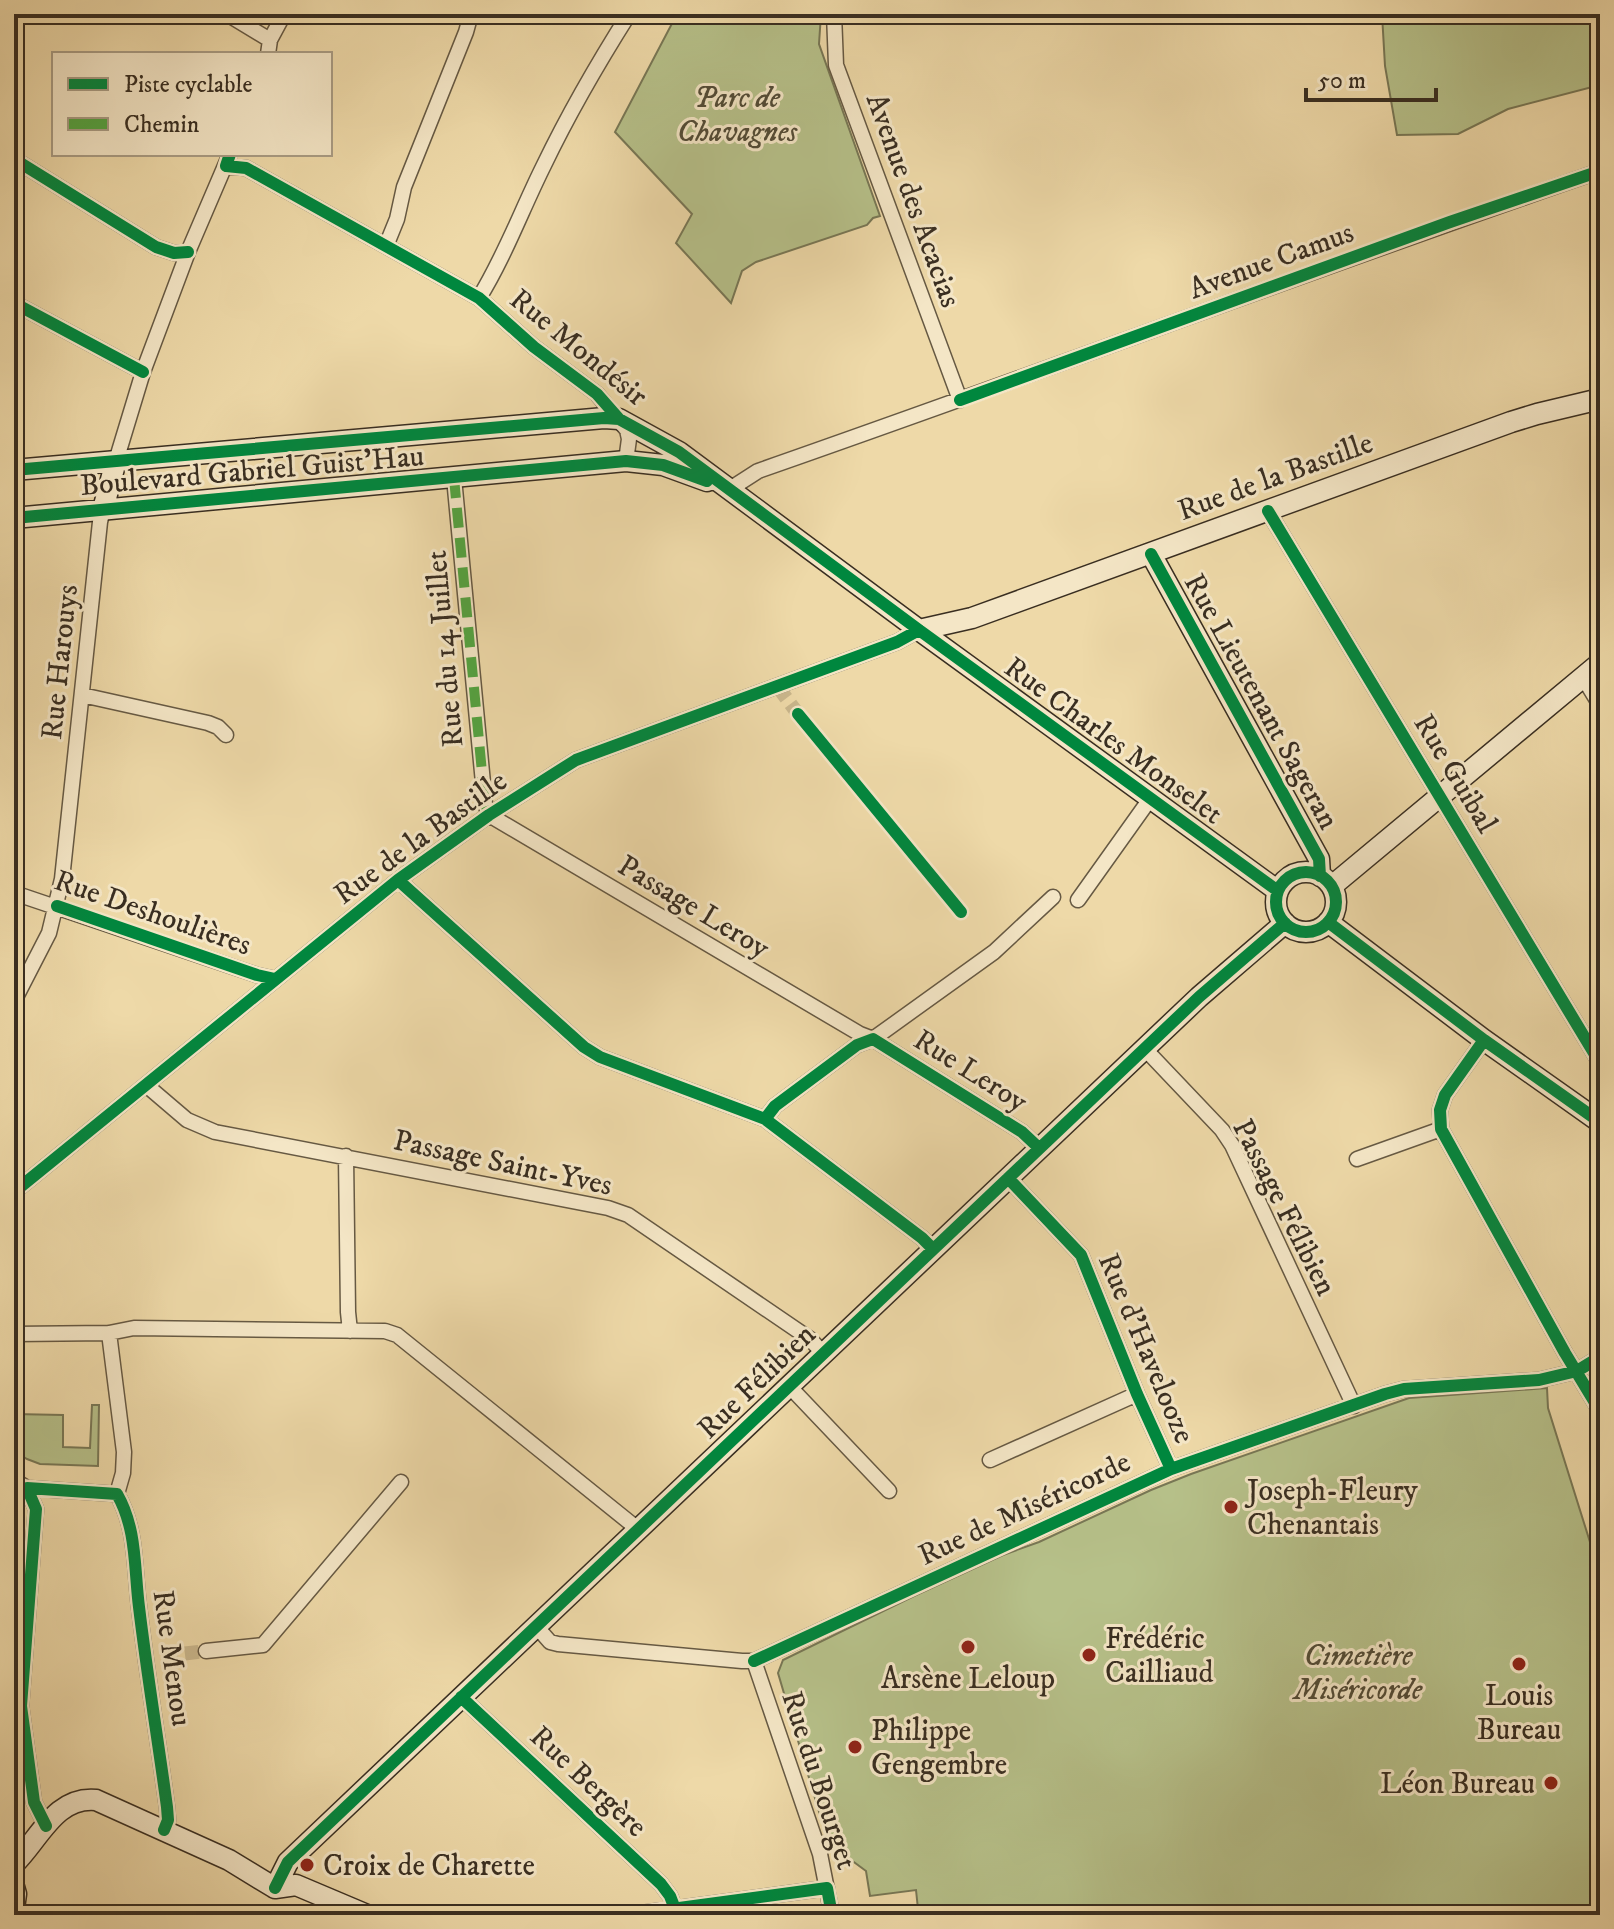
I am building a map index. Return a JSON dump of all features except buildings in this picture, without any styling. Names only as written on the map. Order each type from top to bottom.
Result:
[{"type":"main road","name":"Rue de la Bastille","points":[[919,630],[972,618],[1511,422],[1600,399]]},
{"type":"main road","name":"Boulevard Gabriel Guist'Hau","points":[[14,470],[619,419]]},
{"type":"main road","name":"Rue Mondésir","points":[[619,419],[679,452],[919,630]]},
{"type":"main road","name":"Boulevard Gabriel Guist'Hau","points":[[103,509],[116,461]]},
{"type":"main road","name":"Boulevard Gabriel Guist'Hau","points":[[14,518],[626,461],[663,465],[730,489]]},
{"type":"main road","name":"Rue Lieutenant Sageran","points":[[1151,554],[1319,859],[1326,881]]},
{"type":"main road","points":[[960,659],[955,650],[954,636],[972,618]]},
{"type":"main road","name":"Rue Charles Monselet","points":[[919,630],[1278,891]]},
{"type":"main road","points":[[1326,881],[1440,797],[1600,663]]},
{"type":"main road","points":[[1307,872],[1326,881],[1335,895],[1336,905],[1328,922],[1319,929],[1306,932],[1295,930],[1285,923],[1277,906],[1278,891],[1284,882],[1296,874],[1307,872]]},
{"type":"main road","points":[[1328,922],[1484,1040],[1600,1122]]},
{"type":"main road","name":"Rue Félibien","points":[[275,1888],[288,1862],[1199,997],[1285,923]]},
{"type":"main road","points":[[14,1864],[70,1803],[87,1799],[106,1803],[229,1860],[275,1888],[296,1885],[367,1915]]},
{"type":"main road","points":[[14,1887],[14,1908]]},
{"type":"street","points":[[227,14],[269,47],[284,14]]},
{"type":"street","points":[[386,246],[397,219],[404,187],[471,14]]},
{"type":"street","points":[[479,298],[492,278],[544,165],[591,74],[629,14]]},
{"type":"street","name":"Avenue des Acacias","points":[[834,14],[836,65],[960,400]]},
{"type":"street","points":[[14,159],[156,247],[174,253],[188,252]]},
{"type":"street","points":[[116,461],[143,372],[188,252],[228,160]]},
{"type":"street","name":"Rue Mondésir","points":[[228,160],[479,298],[534,347],[597,394],[619,419]]},
{"type":"street","name":"Avenue Camus","points":[[730,489],[752,474],[1450,222],[1600,171]]},
{"type":"street","points":[[14,303],[143,372]]},
{"type":"street","points":[[619,419],[629,439],[626,461]]},
{"type":"street","name":"Rue du 14 Juillet","points":[[454,478],[485,804],[489,815]]},
{"type":"street","name":"Rue Harouys","points":[[14,1001],[49,933],[62,879],[103,509]]},
{"type":"street","name":"Rue Guibal","points":[[1268,511],[1600,1063]]},
{"type":"street","name":"Rue de la Bastille","points":[[14,1192],[398,880],[489,815],[576,760],[897,642],[919,630]]},
{"type":"street","points":[[1583,677],[1600,705]]},
{"type":"street","points":[[82,695],[208,723],[226,735]]},
{"type":"street","points":[[1078,900],[1150,799]]},
{"type":"street","name":"Passage Leroy","points":[[489,815],[873,1039]]},
{"type":"street","points":[[398,880],[584,1047],[600,1057],[765,1119],[933,1249]]},
{"type":"street","name":"Rue Deshoulières","points":[[14,893],[275,979]]},
{"type":"street","points":[[765,1119],[775,1106],[857,1045],[873,1039],[994,952],[1053,897]]},
{"type":"street","name":"Rue Leroy","points":[[873,1039],[1022,1132],[1039,1148]]},
{"type":"street","points":[[1484,1040],[1445,1095],[1440,1110],[1441,1129],[1600,1411]]},
{"type":"street","name":"Passage Félibien","points":[[1145,1049],[1222,1130],[1232,1145],[1354,1406]]},
{"type":"street","name":"Passage Saint-Yves","points":[[146,1085],[187,1120],[215,1132],[608,1208],[628,1215],[810,1339],[823,1353]]},
{"type":"street","points":[[1357,1159],[1441,1129]]},
{"type":"street","points":[[346,1156],[350,1331]]},
{"type":"street","name":"Rue d'Havelooze","points":[[1008,1178],[1081,1255],[1171,1469]]},
{"type":"street","points":[[14,1334],[109,1333],[134,1328],[385,1331],[397,1335],[639,1530]]},
{"type":"street","points":[[21,1484],[117,1494],[123,1473],[124,1452],[109,1333]]},
{"type":"street","name":"Rue de Miséricorde","points":[[536,1626],[550,1642],[558,1644],[754,1661],[1171,1469],[1404,1389],[1539,1380],[1577,1371],[1600,1357]]},
{"type":"street","points":[[789,1386],[889,1491]]},
{"type":"street","points":[[990,1460],[1137,1394]]},
{"type":"street","points":[[206,1651],[263,1645],[401,1482]]},
{"type":"street","points":[[21,1484],[36,1509],[21,1706],[34,1802],[46,1826]]},
{"type":"street","name":"Rue Menou","points":[[117,1494],[131,1528],[167,1807],[168,1820],[164,1830]]},
{"type":"street","points":[[146,1659],[164,1656]]},
{"type":"street","name":"Rue du Bourget","points":[[754,1661],[820,1854],[832,1915]]},
{"type":"street","name":"Rue Bergère","points":[[461,1697],[661,1884],[675,1909]]},
{"type":"street","points":[[627,1915],[827,1888]]},
{"type":"green space","name":"Parc de Chavagnes","points":[[677,14],[821,14],[819,44],[880,216],[867,225],[756,262],[742,271],[731,303],[676,243],[692,214],[615,132]]},
{"type":"green space","points":[[1382,14],[1600,14],[1600,85],[1508,109],[1458,134],[1397,135],[1385,66]]},
{"type":"green space","name":"Cimetière Miséricorde","points":[[1547,1388],[1548,1408],[1600,1574],[1600,1915],[866,1915],[918,1909],[916,1890],[870,1896],[866,1871],[835,1848],[820,1815],[778,1673],[783,1660],[1003,1555],[1191,1474],[1409,1398]]},
{"type":"green space","points":[[92,1405],[99,1405],[98,1466],[40,1464],[14,1451],[14,1414],[63,1415],[63,1447],[90,1448]]},
{"type":"tunnel","points":[[778,687],[961,912]]},
{"type":"tunnel","points":[[164,1656],[206,1651]]},
{"type":"tram line","points":[[14,1905],[35,1915]]},
{"type":"marked path","points":[[454,478],[485,804],[489,815]]},
{"type":"cycle path","points":[[229,156],[226,166],[246,168],[479,298],[534,347],[597,394],[619,419],[679,452],[1278,891]]},
{"type":"cycle path","points":[[14,159],[156,247],[174,253],[188,252]]},
{"type":"cycle path","points":[[960,400],[1450,222],[1600,171]]},
{"type":"cycle path","points":[[14,303],[143,372]]},
{"type":"cycle path","points":[[14,470],[619,419]]},
{"type":"cycle path","points":[[14,518],[626,461],[663,465],[707,481]]},
{"type":"cycle path","points":[[1268,511],[1600,1063]]},
{"type":"cycle path","points":[[1151,554],[1319,859],[1320,876]]},
{"type":"cycle path","points":[[14,1192],[398,880],[489,815],[576,760],[897,642],[919,630]]},
{"type":"cycle path","points":[[798,714],[961,912]]},
{"type":"cycle path","points":[[1306,872],[1327,881],[1336,902],[1327,923],[1306,932],[1285,923],[1276,902],[1285,881],[1306,872]]},
{"type":"cycle path","points":[[398,880],[584,1047],[600,1057],[765,1119],[933,1249]]},
{"type":"cycle path","points":[[57,906],[275,979]]},
{"type":"cycle path","points":[[1328,922],[1484,1040],[1600,1122]]},
{"type":"cycle path","points":[[275,1888],[288,1862],[1199,997],[1285,923]]},
{"type":"cycle path","points":[[765,1119],[775,1106],[857,1045],[873,1039],[1022,1132],[1039,1148]]},
{"type":"cycle path","points":[[1484,1040],[1445,1095],[1440,1110],[1441,1129],[1600,1411]]},
{"type":"cycle path","points":[[1008,1178],[1081,1255],[1171,1469]]},
{"type":"cycle path","points":[[754,1661],[1171,1469],[1404,1389],[1539,1380],[1577,1371],[1600,1357]]},
{"type":"cycle path","points":[[46,1826],[34,1802],[21,1706],[36,1509],[27,1488],[117,1494],[123,1507],[134,1549],[142,1632],[167,1807],[168,1820],[164,1830]]},
{"type":"cycle path","points":[[461,1697],[661,1884],[675,1909]]},
{"type":"cycle path","points":[[627,1915],[827,1888],[832,1915]]},
{"type":"place","name":"Joseph-Fleury Chenantais","points":[[1231,1507]]},
{"type":"place","name":"Arsène Leloup","points":[[968,1647]]},
{"type":"place","name":"Frédéric Cailliaud","points":[[1089,1655]]},
{"type":"place","name":"Louis Bureau","points":[[1519,1664]]},
{"type":"place","name":"Philippe Gengembre","points":[[855,1747]]},
{"type":"place","name":"Léon Bureau","points":[[1551,1783]]},
{"type":"place","name":"Croix de Charette","points":[[307,1865]]}]
